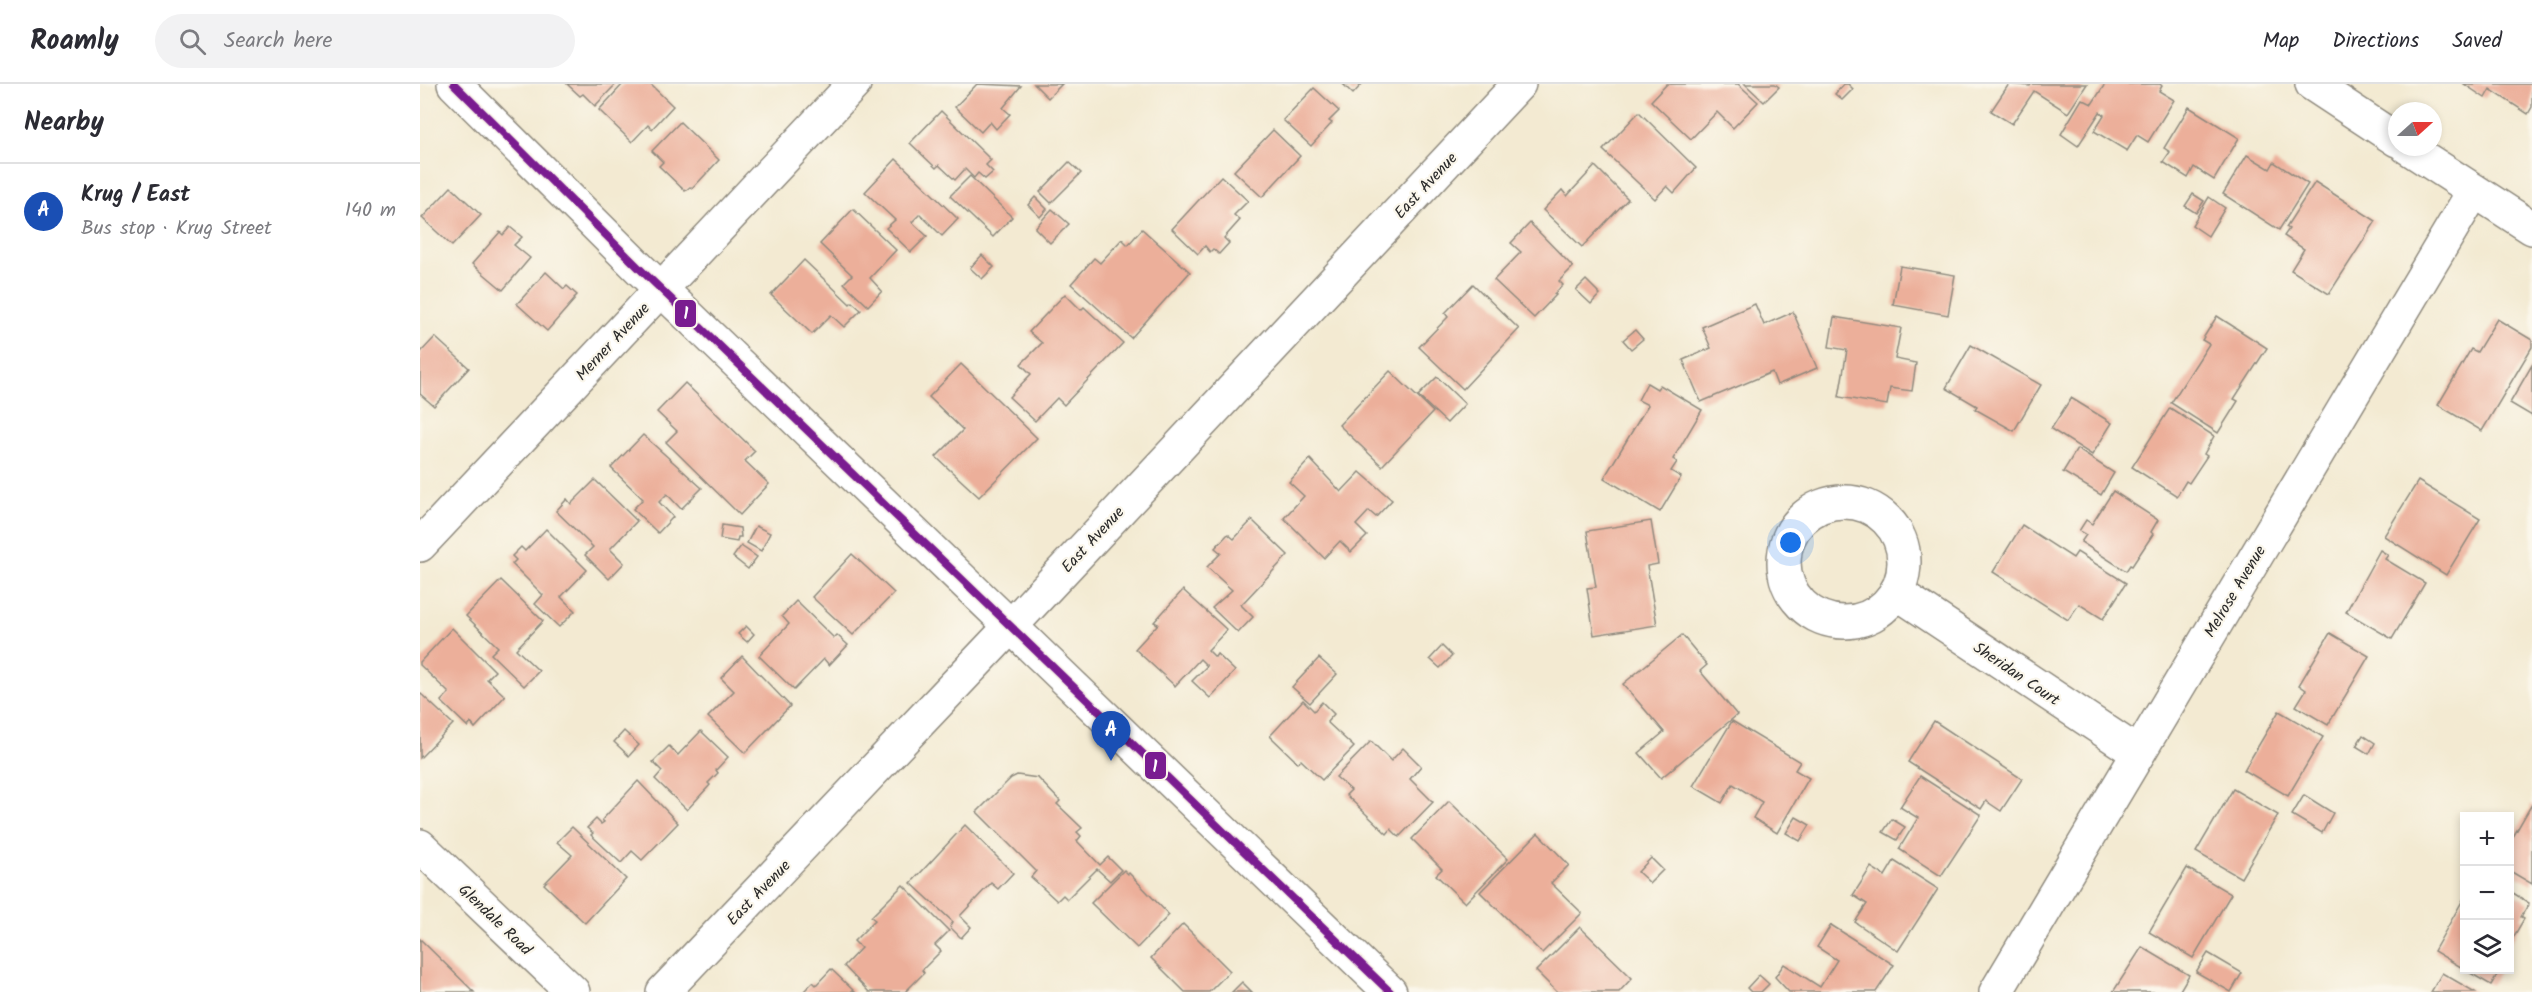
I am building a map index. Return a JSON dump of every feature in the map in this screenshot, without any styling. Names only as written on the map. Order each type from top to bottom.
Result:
[{"type":"street","points":[[454,84],[661,289],[1390,992]]},
{"type":"street","name":"Merner Avenue","points":[[420,545],[854,84]]},
{"type":"street","name":"East Avenue","points":[[663,992],[1011,626],[1519,84]]},
{"type":"street","points":[[2312,84],[2388,134]]},
{"type":"street","points":[[2421,156],[2532,228]]},
{"type":"street","name":"Melrose Avenue","points":[[1996,992],[2474,191]]},
{"type":"street","name":"Sheridan Court","points":[[1896,592],[2138,753]]},
{"type":"street","name":"Glendale Road","points":[[420,846],[573,992]]},
{"type":"building","points":[[567,84],[616,84],[595,106],[583,94],[580,96]]},
{"type":"building","points":[[623,84],[650,84],[673,106],[652,129],[648,125],[632,142],[599,110]]},
{"type":"building","points":[[977,84],[1021,86],[1003,108],[1010,114],[996,129],[990,122],[981,132],[955,107]]},
{"type":"building","points":[[1034,84],[1062,84],[1048,98]]},
{"type":"building","points":[[1343,84],[1362,84],[1353,94]]},
{"type":"building","points":[[1667,84],[1738,84],[1758,102],[1733,128],[1717,112],[1691,139],[1651,101]]},
{"type":"building","points":[[1745,84],[1775,84],[1779,87],[1764,102]]},
{"type":"building","points":[[1844,84],[1848,84],[1853,89],[1842,100],[1835,94]]},
{"type":"building","points":[[2009,84],[2030,86],[2031,84],[2087,84],[2068,113],[2034,91],[2012,124],[1991,111]]},
{"type":"building","points":[[2105,84],[2160,84],[2162,86],[2159,91],[2174,100],[2148,142],[2137,135],[2127,151],[2094,131],[2104,115],[2100,112],[2078,146],[2061,134],[2082,99],[2092,104]]},
{"type":"building","points":[[2464,84],[2532,84],[2532,107],[2528,114],[2490,89],[2485,98]]},
{"type":"building","points":[[1314,88],[1339,111],[1329,121],[1332,123],[1311,146],[1283,120]]},
{"type":"building","points":[[2189,107],[2239,138],[2214,180],[2194,167],[2188,178],[2163,162],[2170,152],[2164,148]]},
{"type":"building","points":[[941,111],[991,160],[986,165],[993,172],[985,179],[978,173],[974,178],[965,169],[955,180],[939,165],[936,168],[910,143]]},
{"type":"building","points":[[1639,112],[1696,168],[1674,193],[1667,186],[1655,199],[1603,150]]},
{"type":"building","points":[[680,122],[719,160],[692,189],[690,187],[685,191],[659,166],[663,162],[652,151]]},
{"type":"building","points":[[1273,130],[1300,156],[1262,197],[1234,171]]},
{"type":"building","points":[[2247,155],[2270,169],[2274,162],[2308,184],[2279,230],[2223,194]]},
{"type":"building","points":[[896,159],[958,219],[942,236],[920,214],[912,222],[927,236],[911,252],[886,228],[895,220],[865,192]]},
{"type":"building","points":[[1069,162],[1081,173],[1051,203],[1040,192]]},
{"type":"building","points":[[1595,166],[1628,199],[1582,247],[1543,210],[1562,190],[1567,196]]},
{"type":"building","points":[[970,176],[1012,217],[993,237],[950,196]]},
{"type":"building","points":[[1221,176],[1248,201],[1234,215],[1240,220],[1224,238],[1229,243],[1219,254],[1213,249],[1210,252],[1205,246],[1198,254],[1172,229]]},
{"type":"building","points":[[2315,182],[2376,221],[2329,294],[2291,270],[2304,249],[2284,236],[2289,229],[2286,227]]},
{"type":"building","points":[[451,187],[481,215],[452,246],[422,218]]},
{"type":"building","points":[[2193,194],[2204,201],[2196,213],[2185,206]]},
{"type":"building","points":[[1035,197],[1047,209],[1040,217],[1028,205]]},
{"type":"building","points":[[2209,197],[2225,208],[2208,236],[2192,225]]},
{"type":"building","points":[[853,209],[896,250],[870,278],[882,291],[868,306],[844,283],[852,275],[820,244]]},
{"type":"building","points":[[1052,209],[1069,224],[1050,243],[1035,228]]},
{"type":"building","points":[[1530,223],[1573,267],[1559,281],[1563,285],[1554,294],[1556,295],[1534,318],[1494,280],[1521,252],[1511,243]]},
{"type":"building","points":[[510,227],[522,237],[514,245],[530,258],[503,290],[472,264],[500,232],[503,235]]},
{"type":"building","points":[[1142,229],[1190,272],[1131,338],[1071,284],[1094,258],[1100,263],[1122,239],[1128,245]]},
{"type":"building","points":[[982,255],[994,267],[982,279],[970,268]]},
{"type":"building","points":[[804,260],[850,304],[852,302],[861,310],[844,327],[831,315],[812,334],[771,295]]},
{"type":"building","points":[[1900,266],[1955,275],[1948,315],[1893,305]]},
{"type":"building","points":[[546,272],[564,289],[567,286],[577,295],[547,331],[517,304]]},
{"type":"building","points":[[1586,280],[1600,294],[1591,304],[1576,290]]},
{"type":"building","points":[[1473,284],[1519,329],[1463,389],[1419,347],[1448,317],[1445,313]]},
{"type":"building","points":[[1065,294],[1081,310],[1084,307],[1123,343],[1064,405],[1057,398],[1035,421],[1009,397],[1031,374],[1021,364],[1042,343],[1029,332]]},
{"type":"building","points":[[1755,304],[1764,325],[1793,312],[1817,368],[1777,385],[1772,372],[1701,402],[1683,360],[1711,348],[1702,327]]},
{"type":"building","points":[[2217,316],[2267,348],[2234,399],[2238,401],[2218,433],[2171,403],[2209,344],[2202,340]]},
{"type":"building","points":[[1834,317],[1901,328],[1895,359],[1916,363],[1912,391],[1890,388],[1887,405],[1839,397],[1847,350],[1829,347]]},
{"type":"building","points":[[2497,319],[2532,340],[2532,347],[2482,431],[2438,405],[2471,349],[2477,352]]},
{"type":"building","points":[[1635,330],[1643,339],[1631,349],[1623,340]]},
{"type":"building","points":[[435,337],[469,368],[434,406],[420,394],[420,353]]},
{"type":"building","points":[[1971,345],[2041,385],[2014,431],[1975,409],[1977,406],[1946,388]]},
{"type":"building","points":[[961,364],[1037,438],[979,497],[936,457],[963,430],[929,397]]},
{"type":"building","points":[[2532,365],[2532,416],[2510,403]]},
{"type":"building","points":[[1390,371],[1433,412],[1382,466],[1339,425]]},
{"type":"building","points":[[1437,377],[1465,404],[1447,423],[1418,396]]},
{"type":"building","points":[[685,383],[755,451],[745,461],[769,484],[740,515],[666,442],[677,431],[657,412]]},
{"type":"building","points":[[1647,383],[1657,389],[1660,385],[1702,410],[1673,459],[1677,462],[1671,471],[1681,477],[1660,512],[1604,478],[1648,405],[1638,400]]},
{"type":"building","points":[[2071,398],[2112,423],[2092,455],[2051,429]]},
{"type":"building","points":[[2170,408],[2214,436],[2204,454],[2207,456],[2177,496],[2132,467]]},
{"type":"building","points":[[643,435],[702,488],[681,509],[667,494],[659,502],[673,517],[658,533],[633,509],[643,499],[611,468]]},
{"type":"building","points":[[2077,449],[2114,473],[2101,495],[2063,472]]},
{"type":"building","points":[[1310,459],[1341,492],[1360,472],[1392,500],[1376,517],[1369,511],[1356,525],[1367,536],[1351,552],[1340,541],[1324,558],[1284,518],[1304,496],[1289,482]]},
{"type":"building","points":[[595,480],[637,521],[610,549],[624,563],[609,579],[585,555],[593,547],[556,511],[567,499],[571,504]]},
{"type":"building","points":[[2418,481],[2480,519],[2446,575],[2384,536]]},
{"type":"building","points":[[2113,491],[2158,520],[2151,532],[2153,534],[2132,566],[2130,565],[2126,571],[2081,542],[2086,535],[2079,531],[2086,520],[2092,524]]},
{"type":"building","points":[[1252,520],[1288,555],[1241,605],[1253,617],[1238,633],[1212,608],[1232,590],[1207,567],[1221,553],[1215,548],[1228,534],[1234,539]]},
{"type":"building","points":[[1651,521],[1658,564],[1647,566],[1657,625],[1594,635],[1587,588],[1596,587],[1587,531]]},
{"type":"building","points":[[722,525],[740,528],[741,537],[738,537],[737,542],[720,539]]},
{"type":"building","points":[[2022,525],[2073,558],[2077,552],[2126,583],[2103,619],[2079,604],[2068,620],[1993,572]]},
{"type":"building","points":[[756,526],[770,533],[761,551],[747,543]]},
{"type":"building","points":[[546,529],[587,570],[561,597],[575,611],[559,627],[535,604],[543,595],[512,564],[516,560],[512,556],[521,547],[525,551]]},
{"type":"building","points":[[741,546],[757,557],[748,569],[733,557]]},
{"type":"building","points":[[2380,550],[2388,555],[2385,559],[2425,583],[2392,639],[2346,612]]},
{"type":"building","points":[[852,554],[894,593],[853,635],[812,597]]},
{"type":"building","points":[[501,580],[543,621],[516,649],[539,671],[524,686],[491,654],[498,647],[466,616]]},
{"type":"building","points":[[1183,590],[1227,630],[1208,650],[1215,657],[1217,654],[1235,671],[1210,698],[1192,681],[1207,666],[1200,659],[1175,686],[1135,649],[1158,624],[1154,622]]},
{"type":"building","points":[[796,601],[834,638],[837,635],[848,645],[829,665],[824,659],[794,690],[759,656],[789,624],[782,616]]},
{"type":"building","points":[[746,626],[754,634],[747,642],[738,634]]},
{"type":"building","points":[[452,628],[495,671],[487,679],[505,696],[475,728],[471,723],[468,727],[441,701],[449,693],[420,665],[420,662]]},
{"type":"building","points":[[2330,633],[2369,656],[2328,725],[2296,706],[2306,690],[2299,685]]},
{"type":"building","points":[[1682,635],[1707,665],[1700,671],[1737,715],[1661,778],[1639,753],[1664,732],[1623,684]]},
{"type":"building","points":[[1442,646],[1452,656],[1440,668],[1430,659]]},
{"type":"building","points":[[742,656],[790,706],[745,753],[708,717],[734,691],[721,678]]},
{"type":"building","points":[[1319,658],[1337,674],[1310,703],[1292,687]]},
{"type":"building","points":[[420,693],[453,724],[420,758]]},
{"type":"building","points":[[1303,700],[1314,711],[1322,702],[1334,714],[1327,722],[1354,747],[1322,780],[1301,760],[1298,763],[1270,736]]},
{"type":"building","points":[[2279,711],[2323,737],[2288,796],[2244,770]]},
{"type":"building","points":[[1732,721],[1800,762],[1795,770],[1809,778],[1777,833],[1753,818],[1762,802],[1733,784],[1722,803],[1693,786]]},
{"type":"building","points":[[1934,721],[2022,779],[2001,811],[1986,801],[1981,809],[1908,762]]},
{"type":"building","points":[[624,731],[639,745],[629,756],[614,742]]},
{"type":"building","points":[[701,731],[728,757],[716,770],[718,773],[708,783],[710,785],[687,810],[655,779],[662,771],[653,762],[669,746],[678,755]]},
{"type":"building","points":[[2363,735],[2375,743],[2369,754],[2356,746]]},
{"type":"building","points":[[1371,741],[1391,761],[1403,748],[1421,766],[1410,779],[1433,802],[1399,837],[1391,829],[1387,834],[1346,795],[1351,790],[1336,777]]},
{"type":"building","points":[[1017,775],[1038,778],[1060,801],[1057,804],[1082,828],[1077,832],[1081,836],[1077,841],[1100,865],[1108,857],[1121,870],[1110,881],[1097,869],[1067,899],[1063,895],[1057,901],[1031,877],[1036,871],[977,812],[1011,778]]},
{"type":"building","points":[[1920,776],[1981,815],[1941,876],[1899,849],[1918,818],[1900,807]]},
{"type":"building","points":[[638,781],[678,823],[642,860],[632,851],[621,863],[591,835],[593,833],[587,828],[596,819],[601,824],[604,822],[602,820]]},
{"type":"building","points":[[2233,789],[2278,815],[2241,878],[2196,852]]},
{"type":"building","points":[[2304,795],[2333,813],[2322,833],[2292,815]]},
{"type":"building","points":[[1449,801],[1508,859],[1465,903],[1436,875],[1442,869],[1412,839]]},
{"type":"building","points":[[2532,804],[2532,884],[2514,873],[2514,835]]},
{"type":"building","points":[[1796,817],[1810,825],[1800,841],[1786,833]]},
{"type":"building","points":[[1892,819],[1905,827],[1897,840],[1883,832]]},
{"type":"building","points":[[965,825],[1013,873],[998,889],[991,883],[960,916],[971,927],[961,938],[950,927],[953,922],[911,883]]},
{"type":"building","points":[[572,827],[626,879],[585,923],[544,884],[572,855],[557,842]]},
{"type":"building","points":[[1538,833],[1569,865],[1551,883],[1582,913],[1542,953],[1480,892]]},
{"type":"building","points":[[1651,858],[1663,870],[1650,883],[1638,872]]},
{"type":"building","points":[[1894,861],[1938,889],[1898,951],[1855,922],[1867,904],[1853,895],[1871,867],[1885,876]]},
{"type":"building","points":[[2187,868],[2231,894],[2193,958],[2149,932]]},
{"type":"building","points":[[1124,870],[1169,915],[1137,948],[1091,903]]},
{"type":"building","points":[[903,885],[949,931],[935,945],[941,951],[905,992],[869,992],[844,966],[861,948],[854,941],[875,920],[871,917]]},
{"type":"building","points":[[2514,894],[2529,903],[2521,917],[2524,919],[2514,936]]},
{"type":"building","points":[[2460,905],[2460,967],[2434,951]]},
{"type":"building","points":[[1183,924],[1230,971],[1209,992],[1185,992],[1151,958]]},
{"type":"building","points":[[1831,925],[1894,965],[1876,992],[1789,992],[1775,977],[1784,964],[1820,987],[1837,960],[1817,947]]},
{"type":"building","points":[[1580,927],[1632,978],[1619,992],[1557,992],[1536,971]]},
{"type":"building","points":[[420,939],[474,992],[420,992]]},
{"type":"building","points":[[2142,947],[2189,975],[2179,992],[2113,992]]},
{"type":"building","points":[[2208,953],[2242,973],[2231,992],[2196,972]]},
{"type":"building","points":[[831,969],[855,992],[803,992],[813,982],[816,985]]},
{"type":"building","points":[[2442,973],[2475,992],[2431,992]]},
{"type":"building","points":[[2472,974],[2498,974],[2491,985]]},
{"type":"building","points":[[1759,975],[1769,984],[1761,992],[1751,992],[1747,988]]},
{"type":"building","points":[[1242,982],[1252,992],[1232,992]]},
{"type":"transit line","name":"1","points":[[454,84],[640,269],[1390,992]]},
{"type":"place","name":"Krug / East","points":[[1111,761]]}]
